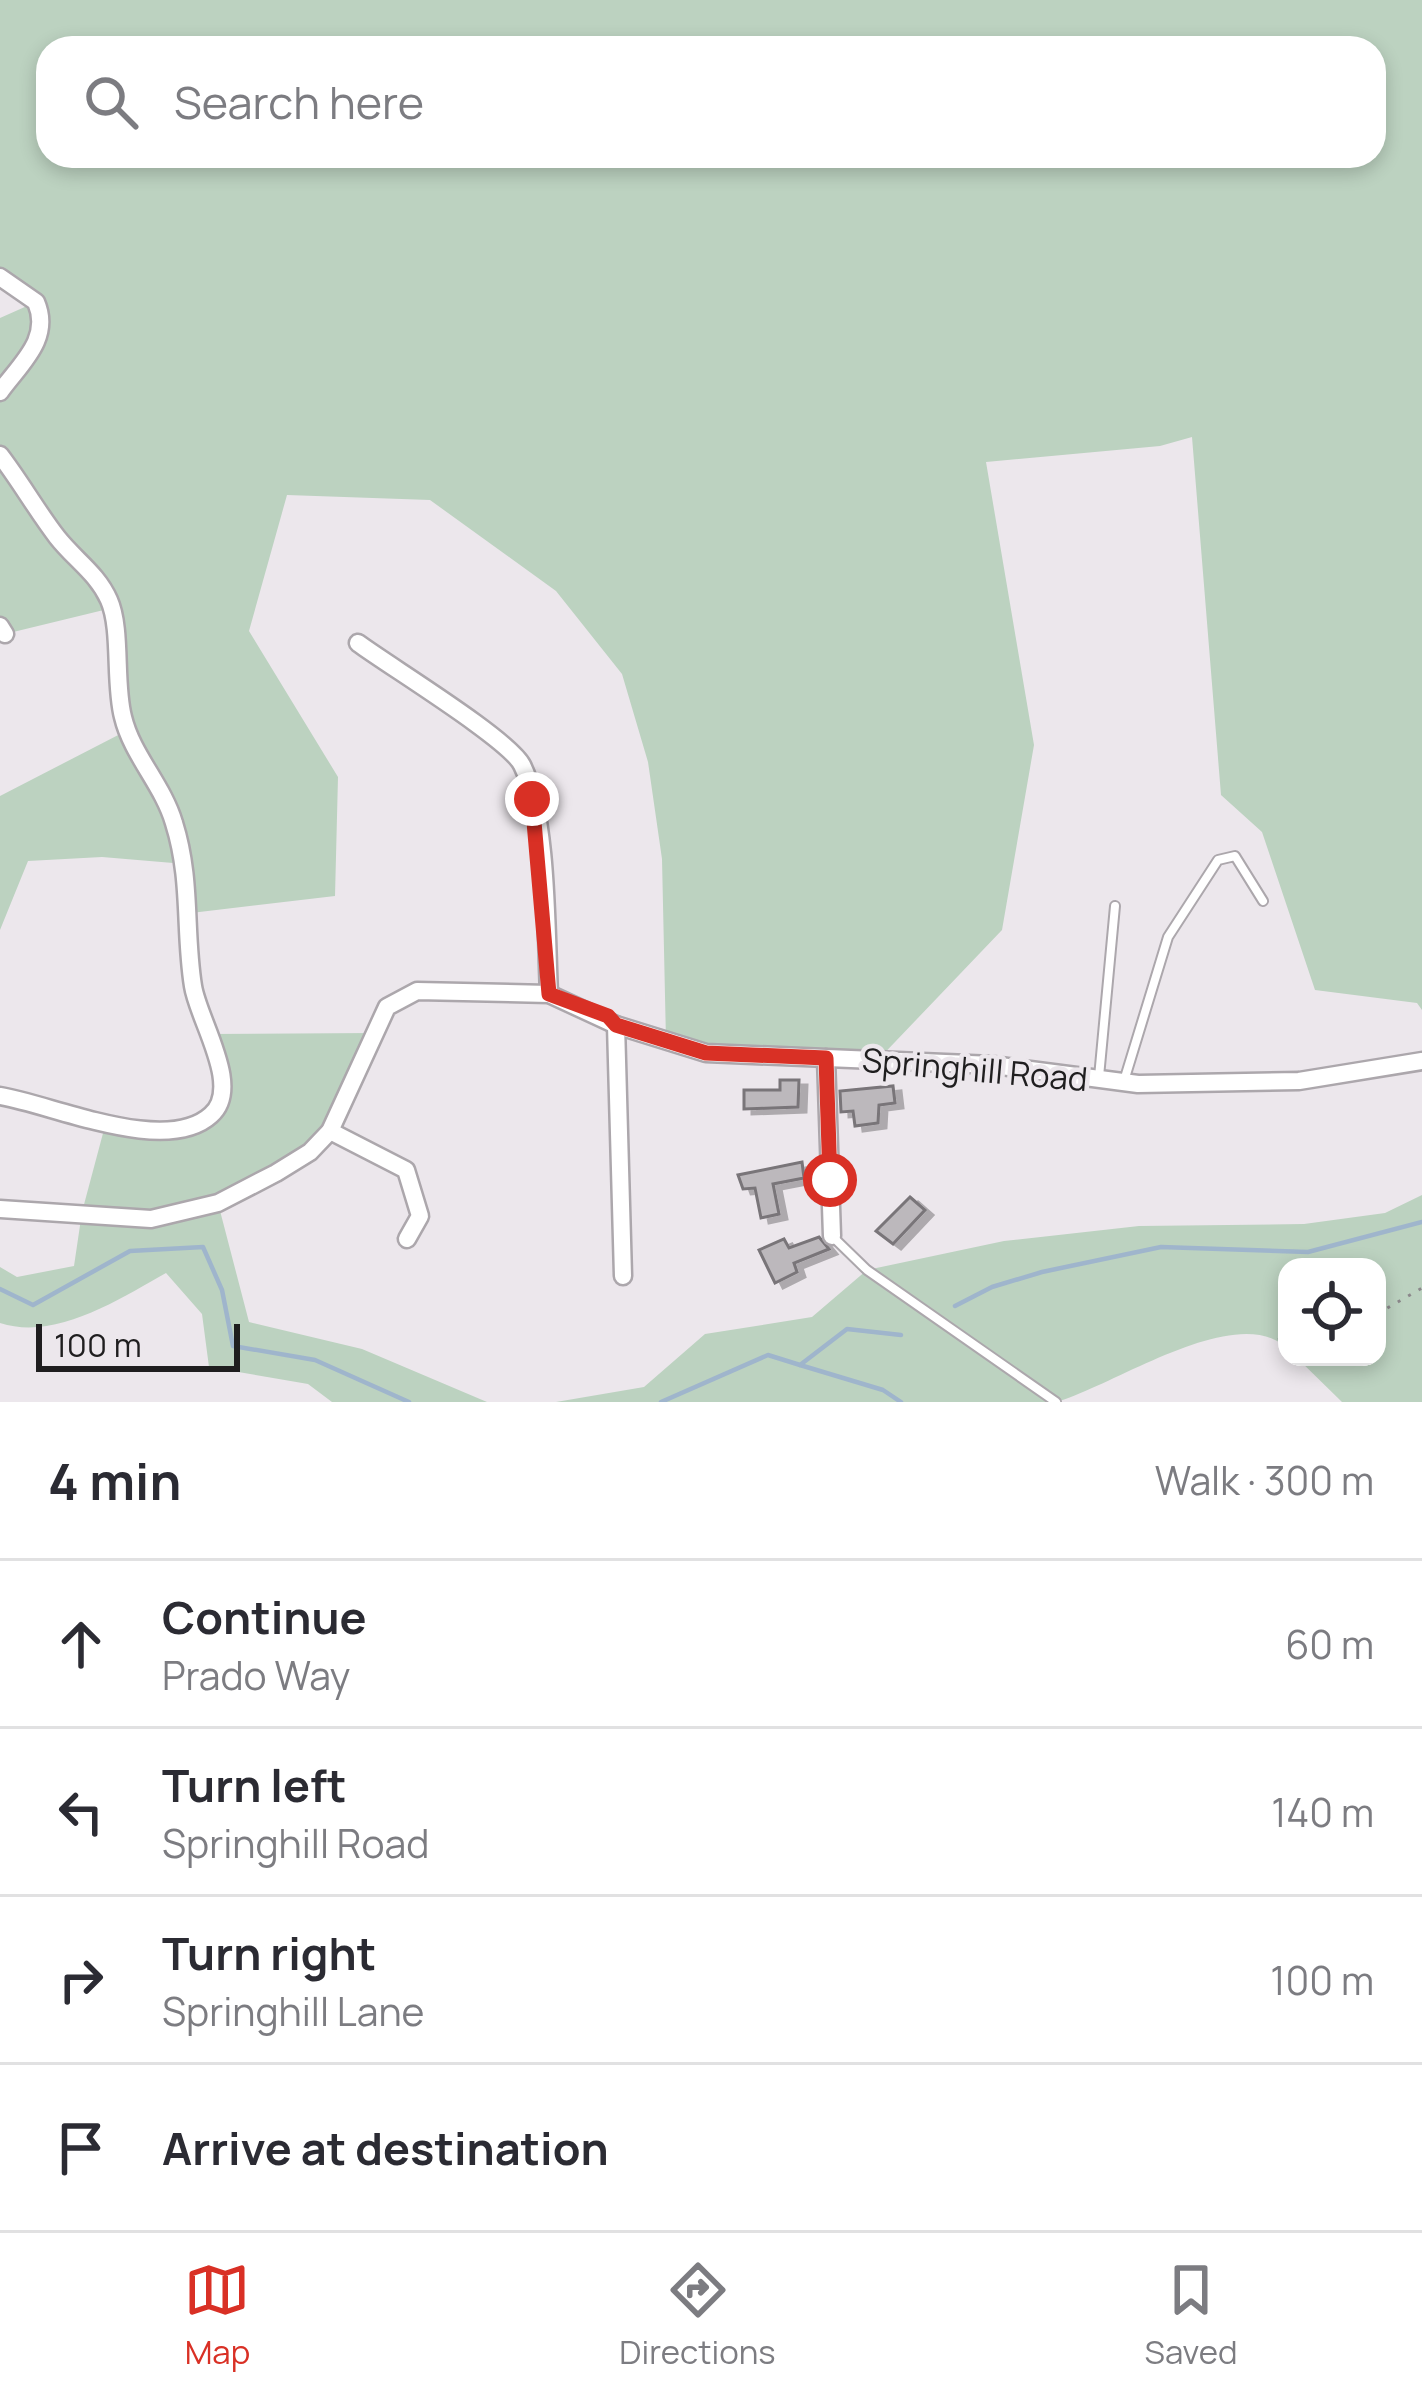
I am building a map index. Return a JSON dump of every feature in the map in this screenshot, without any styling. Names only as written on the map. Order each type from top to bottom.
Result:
[{"type":"street","points":[[0,277],[36,302],[42,327],[32,352],[0,392]]},
{"type":"street","points":[[0,455],[59,540],[90,568],[113,608],[119,703],[126,731],[173,818],[191,913],[193,986],[223,1088],[219,1106],[208,1118],[160,1130],[131,1130],[0,1096]]},
{"type":"street","points":[[358,643],[521,762],[532,799],[544,895],[549,994]]},
{"type":"street","name":"Springhill Road","points":[[0,1209],[151,1220],[179,1215],[276,1173],[310,1152],[330,1131],[387,1006],[400,995],[417,991],[549,994],[608,1016],[616,1025],[706,1053],[993,1065],[1123,1082],[1299,1081],[1422,1061]]},
{"type":"street","points":[[616,1025],[623,1276]]},
{"type":"street","points":[[826,1058],[832,1236]]},
{"type":"street","points":[[330,1131],[406,1170],[420,1216],[407,1240]]},
{"type":"lane","points":[[1123,1082],[1168,937],[1218,860],[1235,856],[1263,901]]},
{"type":"lane","points":[[1099,1079],[1115,906]]},
{"type":"lane","points":[[832,1236],[885,1283],[1056,1402]]},
{"type":"path","points":[[1386,1308],[1422,1288]]},
{"type":"green space","points":[[0,0],[1422,0],[1422,1010],[1417,1003],[1315,990],[1262,832],[1221,795],[1192,437],[1160,446],[986,462],[1034,745],[1002,930],[874,1064],[666,1041],[662,859],[648,762],[622,674],[556,591],[430,500],[287,495],[249,631],[338,777],[335,896],[191,913],[185,864],[102,857],[28,861],[0,930],[0,796],[126,731],[112,608],[5,634],[0,626],[0,318],[36,302],[0,277]]},
{"type":"green space","points":[[375,1033],[330,1131],[218,1203],[249,1322],[362,1349],[487,1402],[332,1402],[308,1384],[209,1367],[202,1314],[166,1273],[64,1322],[42,1327],[0,1323],[0,1267],[17,1277],[74,1266],[82,1212],[106,1122],[189,1127],[219,1106],[208,1034]]},
{"type":"green space","points":[[1422,1195],[1422,1402],[1342,1402],[1305,1366],[1386,1366],[1386,1258],[1278,1258],[1278,1343],[1265,1336],[1238,1334],[1207,1340],[1056,1402],[556,1402],[644,1387],[705,1334],[812,1317],[867,1270],[1004,1241],[1139,1226],[1304,1224],[1385,1213]]},
{"type":"building","points":[[780,1080],[799,1080],[798,1107],[744,1109],[744,1090],[780,1090]]},
{"type":"building","points":[[893,1086],[895,1103],[879,1105],[878,1123],[855,1126],[853,1111],[841,1112],[840,1091]]},
{"type":"building","points":[[802,1162],[804,1178],[773,1184],[779,1214],[761,1218],[755,1188],[743,1189],[738,1175]]},
{"type":"building","points":[[910,1197],[925,1210],[893,1244],[876,1231]]},
{"type":"building","points":[[819,1237],[829,1249],[794,1263],[797,1272],[775,1283],[759,1250],[784,1239],[789,1248]]},
{"type":"waterway","points":[[955,1306],[992,1287],[1042,1272],[1161,1247],[1308,1252],[1422,1222]]},
{"type":"waterway","points":[[0,1289],[33,1305],[130,1251],[203,1247],[222,1290],[233,1346],[315,1360],[409,1402]]},
{"type":"waterway","points":[[661,1402],[768,1355],[800,1365],[847,1329],[901,1335]]},
{"type":"waterway","points":[[800,1365],[883,1390],[901,1402]]},
{"type":"route","points":[[532,799],[544,895],[549,994],[608,1016],[616,1025],[706,1053],[826,1058],[830,1180]]}]
